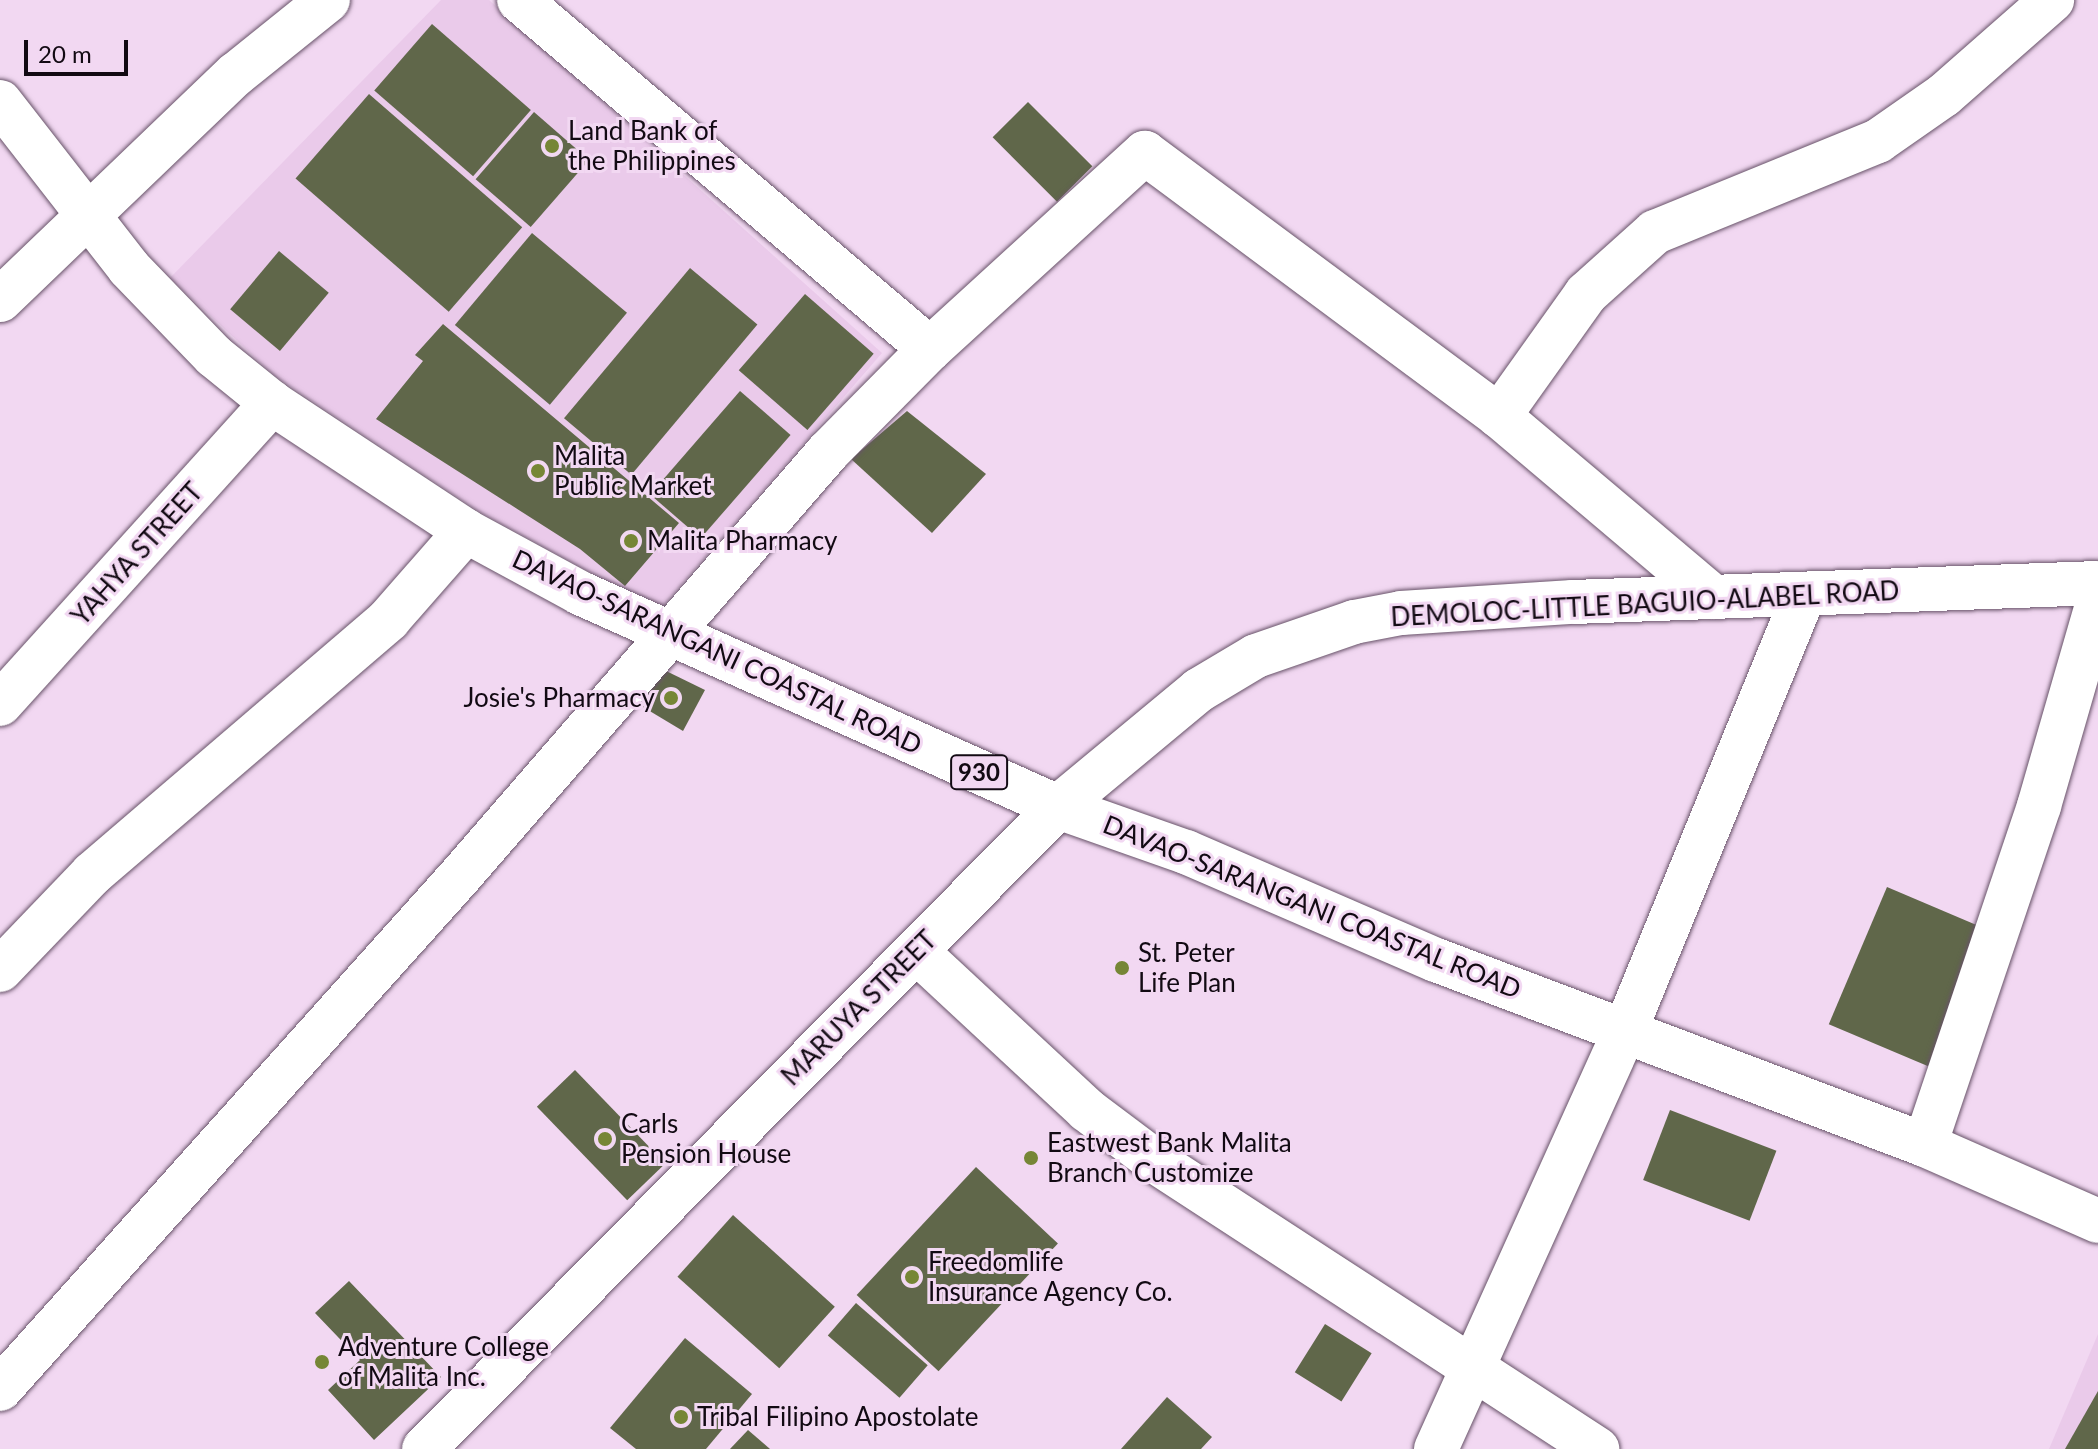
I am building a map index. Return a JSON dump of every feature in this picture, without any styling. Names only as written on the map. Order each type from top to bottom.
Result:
[{"type":"street","points":[[0,300],[236,74],[328,0]]},
{"type":"street","points":[[519,0],[930,349]]},
{"type":"street","points":[[1499,416],[1586,294],[1655,232],[1878,141],[1944,95],[2052,0]]},
{"type":"street","name":"DAVAO-SARANGANI COASTAL ROAD","points":[[0,102],[87,219],[168,311],[272,403],[466,531],[668,633],[1058,807],[1186,852],[1436,960],[1925,1145],[2098,1221]]},
{"type":"street","points":[[0,1389],[461,875],[817,463],[930,349],[1145,153],[1499,416],[1713,597]]},
{"type":"street","name":"YAHYA STREET","points":[[0,704],[272,403]]},
{"type":"street","points":[[0,970],[92,874],[389,619],[466,531]]},
{"type":"street","name":"DEMOLOC-LITTLE BAGUIO-ALABEL ROAD","points":[[1058,807],[1199,690],[1256,656],[1306,635],[1401,613],[1713,597],[2098,583]]},
{"type":"street","points":[[1436,1449],[1625,1031],[1804,594]]},
{"type":"street","points":[[1925,1145],[2039,806],[2098,601]]},
{"type":"street","name":"MARUYA STREET","points":[[424,1449],[1058,807]]},
{"type":"street","points":[[916,951],[1087,1110],[1155,1161],[1473,1364],[1597,1449]]},
{"type":"shaded area","points":[[441,0],[489,0],[882,353],[659,610],[480,512],[275,376],[170,278]]},
{"type":"shaded area","points":[[2098,1334],[2098,1449],[2049,1449]]},
{"type":"building","points":[[432,24],[531,110],[473,176],[374,90]]},
{"type":"building","points":[[369,94],[522,227],[449,312],[296,179]]},
{"type":"building","points":[[1028,102],[1092,166],[1057,202],[993,137]]},
{"type":"building","points":[[534,112],[589,160],[531,227],[476,179]]},
{"type":"building","points":[[532,233],[627,313],[550,405],[455,325]]},
{"type":"building","points":[[279,251],[329,293],[280,351],[230,309]]},
{"type":"building","points":[[690,268],[757,325],[631,475],[564,418]]},
{"type":"building","points":[[805,294],[874,354],[807,430],[739,370]]},
{"type":"building","name":"Malita Public Market","points":[[443,324],[679,523],[625,586],[580,549],[376,419],[423,361],[415,355]]},
{"type":"building","points":[[740,391],[791,435],[701,538],[650,494]]},
{"type":"building","points":[[907,411],[986,474],[932,533],[851,459]]},
{"type":"building","points":[[660,668],[705,690],[683,731],[633,701]]},
{"type":"building","points":[[1887,887],[1986,929],[1928,1066],[1829,1024]]},
{"type":"building","points":[[575,1070],[665,1164],[627,1200],[537,1107]]},
{"type":"building","points":[[1670,1110],[1776,1151],[1750,1221],[1643,1180]]},
{"type":"building","points":[[976,1167],[1058,1243],[939,1371],[857,1295]]},
{"type":"building","points":[[733,1215],[835,1307],[779,1368],[677,1277]]},
{"type":"building","points":[[349,1281],[441,1377],[374,1440],[328,1390],[360,1360],[315,1313]]},
{"type":"building","points":[[856,1303],[928,1365],[899,1398],[828,1335]]},
{"type":"building","points":[[1325,1324],[1372,1353],[1341,1401],[1295,1372]]},
{"type":"building","points":[[685,1338],[752,1394],[706,1449],[636,1449],[610,1428]]},
{"type":"building","points":[[2098,1391],[2098,1449],[2065,1449]]},
{"type":"building","points":[[1167,1397],[1212,1437],[1201,1449],[1121,1449]]},
{"type":"building","points":[[748,1430],[770,1449],[730,1449]]},
{"type":"place","name":"Land Bank of the Philippines","points":[[552,146]]},
{"type":"place","name":"Malita Public Market","points":[[538,471]]},
{"type":"place","name":"Malita Pharmacy","points":[[631,541]]},
{"type":"place","name":"Josie's Pharmacy","points":[[671,698]]},
{"type":"place","name":"St. Peter Life Plan","points":[[1122,968]]},
{"type":"place","name":"Carls Pension House","points":[[605,1139]]},
{"type":"place","name":"Eastwest Bank Malita Branch Customize","points":[[1031,1158]]},
{"type":"place","name":"Freedomlife Insurance Agency Co.","points":[[912,1277]]},
{"type":"place","name":"Adventure College of Malita Inc.","points":[[322,1362]]},
{"type":"place","name":"Tribal Filipino Apostolate","points":[[681,1417]]}]
